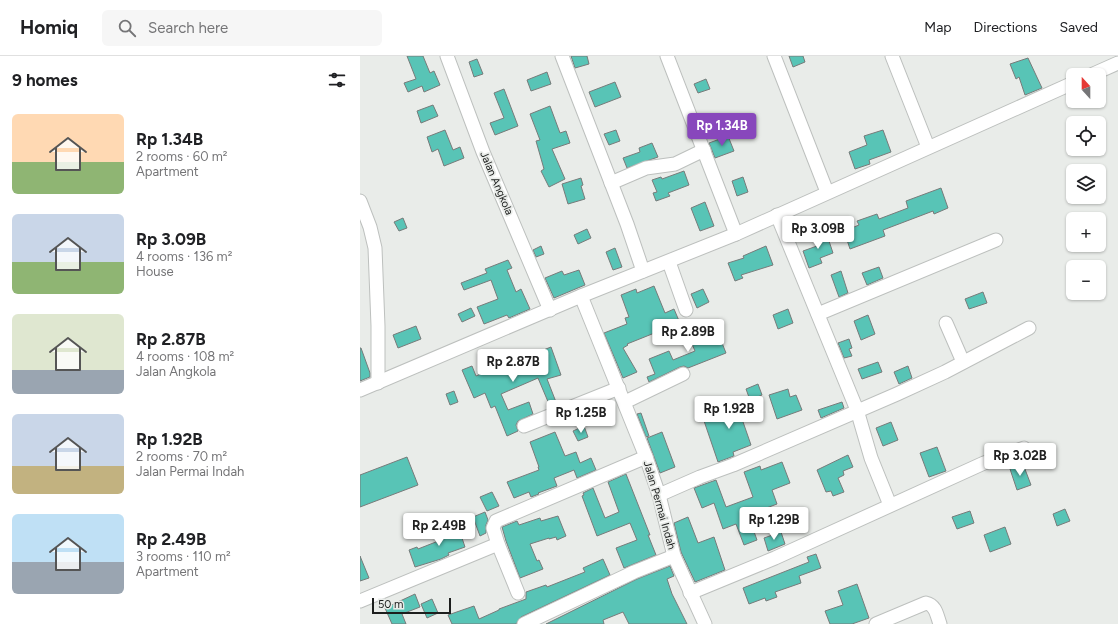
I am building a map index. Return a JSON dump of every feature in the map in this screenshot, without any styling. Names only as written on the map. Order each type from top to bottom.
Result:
[{"type":"street","name":"Jalan Angkola","points":[[447,56],[483,152],[550,310]]},
{"type":"street","points":[[562,56],[643,271]]},
{"type":"street","points":[[666,56],[736,234]]},
{"type":"street","points":[[774,56],[827,192]]},
{"type":"street","points":[[892,56],[928,147]]},
{"type":"street","points":[[1106,68],[1118,63]]},
{"type":"street","points":[[360,390],[581,296],[736,234],[1066,86]]},
{"type":"street","points":[[611,183],[646,168],[675,164],[704,150]]},
{"type":"street","points":[[360,200],[363,218],[373,237],[375,248],[378,326],[378,383]]},
{"type":"street","points":[[777,215],[857,410],[872,458],[890,505]]},
{"type":"street","points":[[818,314],[996,240]]},
{"type":"street","points":[[669,262],[686,310]]},
{"type":"street","name":"Jalan Permai Indah","points":[[581,296],[646,457],[659,495],[674,556],[705,624]]},
{"type":"street","points":[[946,324],[963,362]]},
{"type":"street","points":[[659,495],[700,477],[733,465],[857,410],[897,394],[1029,328]]},
{"type":"street","points":[[625,402],[683,374]]},
{"type":"street","points":[[524,426],[618,388]]},
{"type":"street","points":[[690,593],[768,561],[984,463],[1024,448]]},
{"type":"street","points":[[518,593],[493,528],[496,521],[502,517],[646,457]]},
{"type":"street","points":[[360,601],[498,544]]},
{"type":"street","points":[[524,624],[634,572],[674,556]]},
{"type":"street","points":[[876,624],[926,602],[934,607],[940,624]]},
{"type":"building","points":[[407,56],[423,56],[430,73],[434,71],[440,85],[424,92],[422,86],[408,92],[404,83],[416,79]]},
{"type":"building","points":[[571,56],[587,56],[589,64],[575,68]]},
{"type":"building","points":[[789,56],[803,56],[805,62],[793,67]]},
{"type":"building","points":[[1028,58],[1042,88],[1025,95],[1019,77],[1016,79],[1010,64]]},
{"type":"building","points":[[477,59],[483,74],[474,77],[469,62]]},
{"type":"building","points":[[547,72],[551,84],[531,91],[527,80]]},
{"type":"building","points":[[706,79],[710,89],[698,93],[694,84]]},
{"type":"building","points":[[615,82],[621,97],[595,107],[589,92]]},
{"type":"building","points":[[504,89],[518,126],[495,135],[490,123],[504,118],[494,93]]},
{"type":"building","points":[[433,105],[438,116],[421,123],[417,111]]},
{"type":"building","points":[[550,106],[560,133],[566,131],[570,143],[552,149],[565,179],[549,187],[541,171],[544,169],[536,141],[540,140],[530,114]]},
{"type":"building","points":[[445,130],[453,150],[460,147],[464,158],[444,166],[438,149],[432,152],[427,137]]},
{"type":"building","points":[[616,130],[620,141],[609,145],[604,134]]},
{"type":"building","points":[[883,130],[891,152],[869,160],[870,164],[855,169],[849,152],[867,145],[864,136]]},
{"type":"building","points":[[728,136],[734,151],[715,158],[709,143]]},
{"type":"building","points":[[652,143],[658,157],[627,168],[623,158],[640,152],[639,148]]},
{"type":"building","points":[[684,171],[689,185],[668,193],[670,196],[656,201],[653,193],[657,192],[652,180],[661,177],[662,179]]},
{"type":"building","points":[[743,177],[748,192],[737,196],[732,181]]},
{"type":"building","points":[[581,178],[583,185],[581,186],[585,199],[568,204],[562,184]]},
{"type":"building","points":[[941,188],[948,208],[934,214],[933,211],[883,230],[885,236],[850,249],[844,231],[859,225],[857,221],[877,214],[879,219],[908,208],[906,201]]},
{"type":"building","points":[[705,202],[714,226],[700,231],[691,208]]},
{"type":"building","points":[[403,218],[407,228],[399,231],[394,222]]},
{"type":"building","points":[[587,229],[591,238],[578,244],[574,235]]},
{"type":"building","points":[[826,232],[833,253],[820,258],[822,263],[809,268],[803,251],[817,246],[814,236]]},
{"type":"building","points":[[541,246],[544,254],[536,257],[533,250]]},
{"type":"building","points":[[766,246],[773,265],[741,275],[743,278],[735,281],[728,263],[744,258],[743,256]]},
{"type":"building","points":[[615,248],[622,267],[613,270],[606,252]]},
{"type":"building","points":[[508,260],[512,268],[507,270],[516,292],[521,289],[530,309],[509,318],[507,315],[484,324],[477,307],[498,299],[491,280],[464,290],[461,283],[487,273],[485,269]]},
{"type":"building","points":[[879,267],[883,278],[867,285],[862,273]]},
{"type":"building","points":[[579,270],[585,285],[554,298],[545,278],[562,271],[564,275]]},
{"type":"building","points":[[841,271],[848,293],[839,297],[831,275]]},
{"type":"building","points":[[654,286],[665,313],[674,309],[685,335],[667,342],[662,330],[627,344],[628,345],[623,348],[637,372],[623,378],[604,333],[627,324],[625,318],[629,317],[621,295],[636,289],[637,293]]},
{"type":"building","points":[[703,289],[709,302],[697,308],[691,294]]},
{"type":"building","points":[[983,292],[987,303],[969,309],[965,299]]},
{"type":"building","points":[[471,308],[475,316],[462,322],[458,314]]},
{"type":"building","points":[[788,309],[793,323],[778,329],[773,315]]},
{"type":"building","points":[[868,315],[875,334],[861,340],[854,321]]},
{"type":"building","points":[[699,321],[709,342],[720,338],[726,353],[688,368],[684,366],[680,367],[649,382],[647,377],[655,374],[649,359],[669,351],[673,360],[695,351],[685,328]]},
{"type":"building","points":[[416,326],[421,339],[398,348],[393,335]]},
{"type":"building","points":[[849,339],[852,348],[849,349],[852,356],[844,358],[838,343]]},
{"type":"building","points":[[551,347],[561,375],[547,379],[556,402],[549,404],[538,378],[501,394],[508,410],[529,402],[533,414],[518,421],[516,425],[518,431],[507,436],[495,406],[491,408],[485,393],[474,398],[462,370],[472,366],[476,376],[493,369],[490,359],[506,353],[510,363]]},
{"type":"building","points":[[360,348],[370,373],[370,377],[360,381]]},
{"type":"building","points":[[878,362],[882,372],[862,379],[858,369]]},
{"type":"building","points":[[908,366],[912,378],[899,384],[894,372]]},
{"type":"building","points":[[758,384],[762,395],[750,400],[746,389]]},
{"type":"building","points":[[788,389],[790,397],[796,395],[802,410],[777,419],[769,395]]},
{"type":"building","points":[[454,391],[458,402],[450,405],[446,394]]},
{"type":"building","points":[[753,402],[757,414],[742,419],[751,445],[733,452],[734,456],[718,462],[702,415],[721,408],[723,413]]},
{"type":"building","points":[[842,402],[844,408],[821,418],[818,410]]},
{"type":"building","points":[[641,413],[649,436],[646,437],[637,414]]},
{"type":"building","points":[[891,422],[898,440],[883,446],[876,428]]},
{"type":"building","points":[[584,426],[588,437],[578,441],[573,431]]},
{"type":"building","points":[[555,432],[565,456],[576,452],[580,463],[591,458],[596,470],[577,478],[574,470],[554,478],[557,486],[531,497],[529,492],[514,498],[507,482],[539,470],[530,442]]},
{"type":"building","points":[[662,432],[675,467],[660,473],[647,438]]},
{"type":"building","points":[[937,447],[946,471],[929,477],[920,453]]},
{"type":"building","points":[[848,455],[853,467],[843,471],[844,475],[838,478],[844,492],[833,496],[831,491],[826,492],[817,470]]},
{"type":"building","points":[[407,457],[418,485],[360,507],[360,475]]},
{"type":"building","points":[[782,462],[790,483],[772,490],[777,504],[748,515],[757,540],[744,545],[736,524],[723,529],[714,503],[702,508],[694,488],[716,480],[726,507],[753,497],[744,472],[760,466],[761,470]]},
{"type":"building","points":[[1023,464],[1031,485],[1017,490],[1010,469]]},
{"type":"building","points":[[626,474],[650,535],[648,535],[656,555],[624,568],[616,548],[637,540],[630,523],[597,536],[582,496],[584,495],[583,493],[593,488],[605,518],[619,512],[608,482]]},
{"type":"building","points":[[492,492],[499,506],[487,511],[480,497]]},
{"type":"building","points":[[1065,509],[1070,521],[1057,526],[1053,514]]},
{"type":"building","points":[[970,511],[974,523],[957,529],[952,517]]},
{"type":"building","points":[[485,512],[488,520],[486,525],[486,533],[480,536],[473,517]]},
{"type":"building","points":[[558,516],[566,536],[557,540],[556,537],[549,538],[530,544],[537,561],[539,560],[543,569],[520,578],[502,527],[517,521],[519,525],[540,518],[541,521]]},
{"type":"building","points":[[688,517],[698,543],[714,537],[725,570],[695,582],[681,552],[674,523]]},
{"type":"building","points":[[457,523],[465,547],[448,553],[449,555],[441,559],[415,567],[409,550],[417,547],[418,549],[446,538],[442,528]]},
{"type":"building","points":[[1005,527],[1011,544],[990,552],[984,535]]},
{"type":"building","points":[[781,532],[785,544],[768,551],[764,538]]},
{"type":"building","points":[[816,554],[821,568],[799,576],[801,583],[775,592],[777,597],[766,601],[765,598],[749,604],[743,588],[809,562],[807,557]]},
{"type":"building","points":[[360,556],[369,578],[360,581]]},
{"type":"building","points":[[603,559],[610,575],[521,617],[516,624],[452,624],[448,615],[474,606],[479,619],[499,609],[526,599],[526,592],[546,585],[547,587],[585,572],[583,568]]},
{"type":"building","points":[[670,566],[674,576],[667,579],[672,594],[687,624],[629,624],[623,612],[603,620],[604,624],[546,624],[637,579]]},
{"type":"building","points":[[857,584],[869,618],[852,624],[830,624],[825,611],[843,605],[838,591]]},
{"type":"building","points":[[415,594],[420,607],[402,614],[406,624],[392,624],[385,608]]},
{"type":"building","points":[[432,599],[438,613],[427,618],[421,604]]}]
